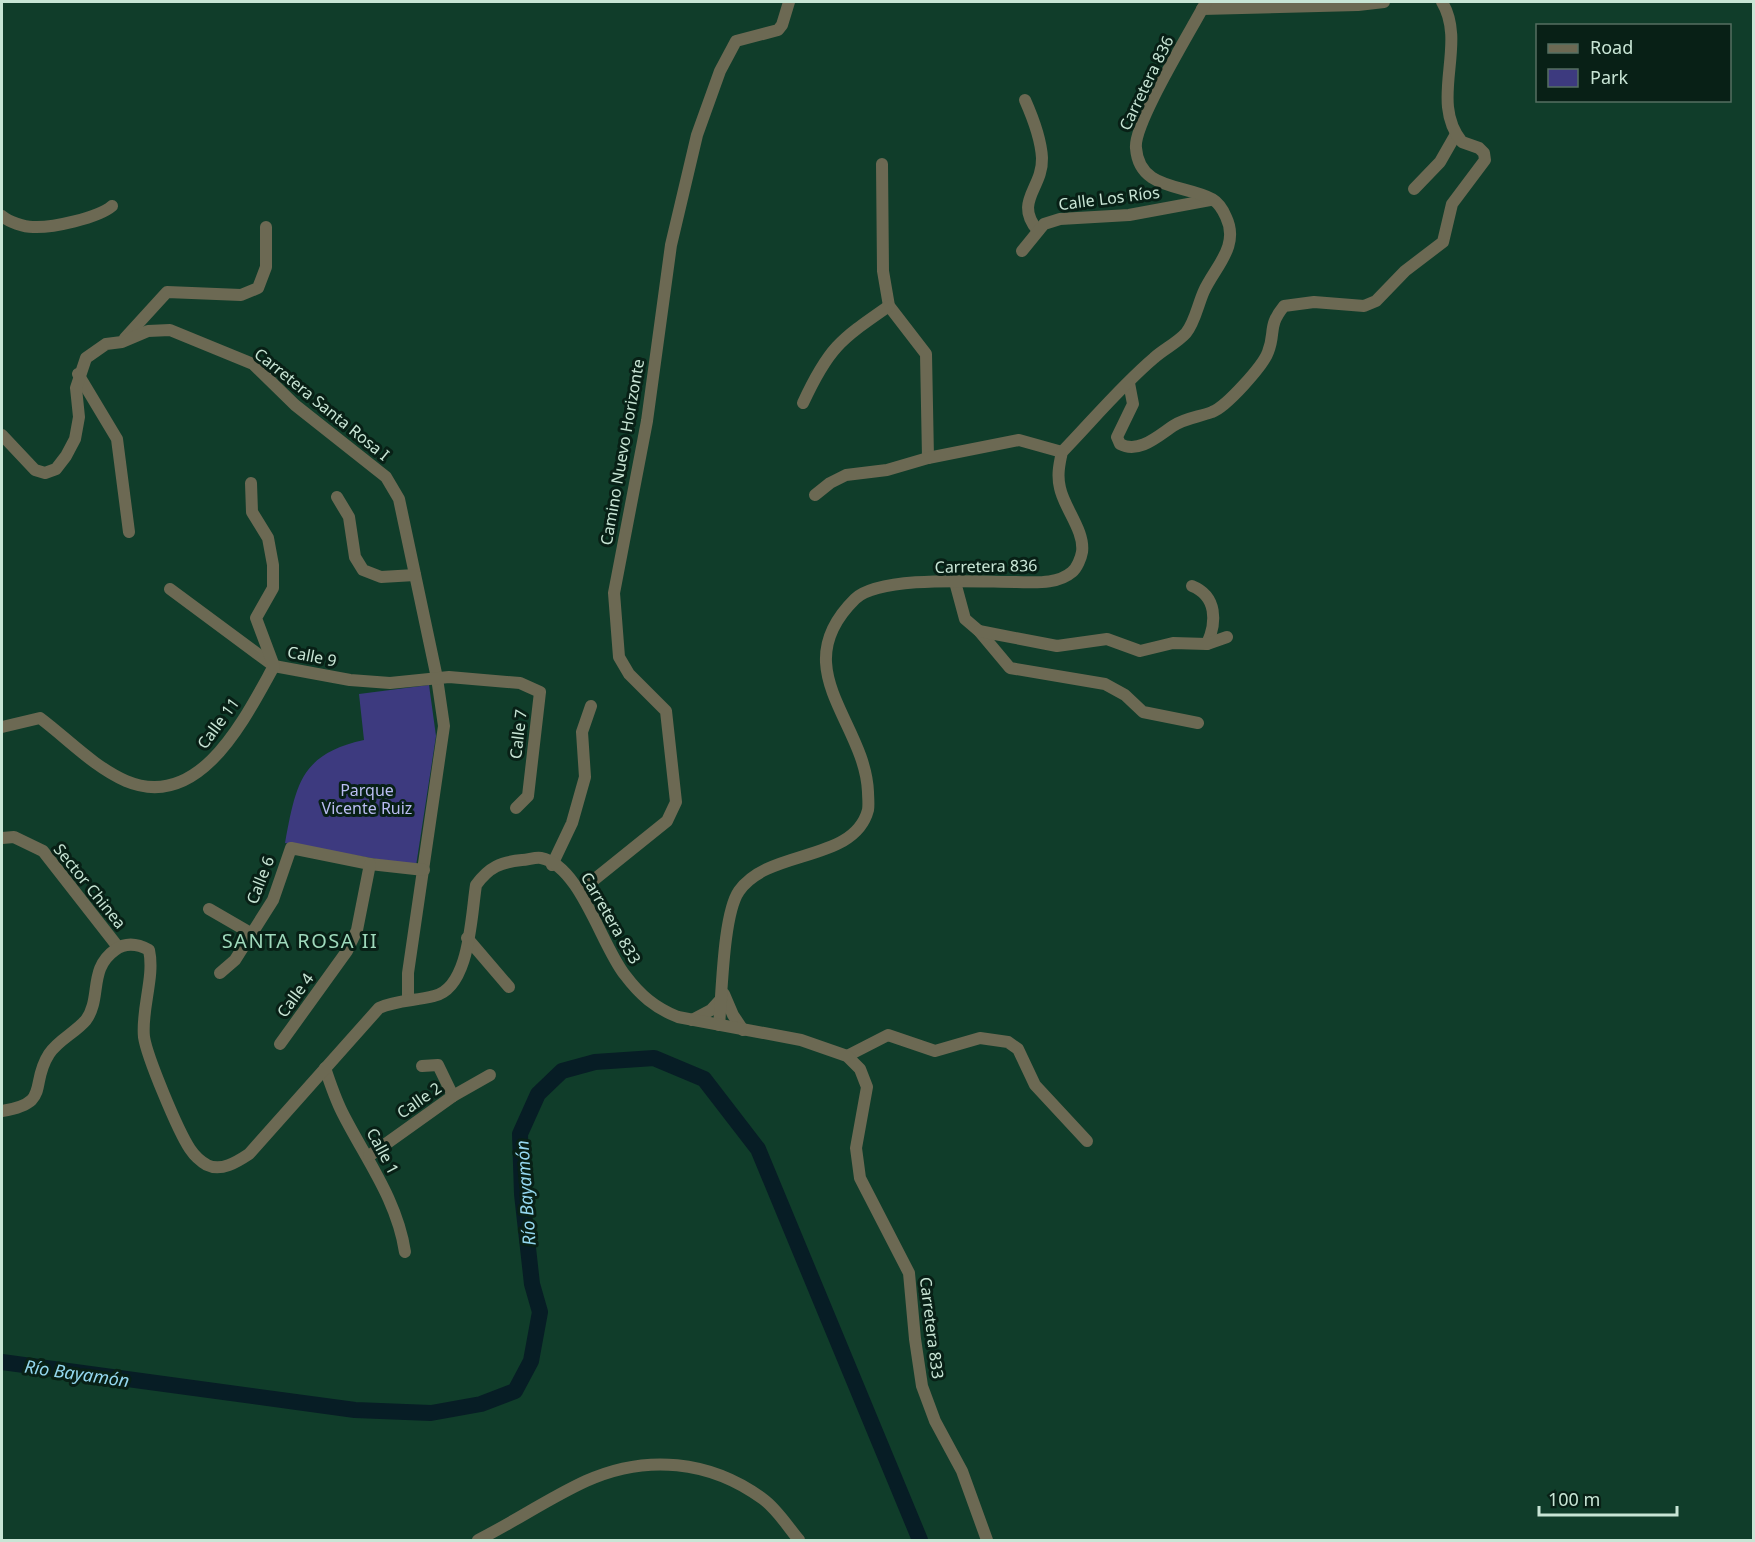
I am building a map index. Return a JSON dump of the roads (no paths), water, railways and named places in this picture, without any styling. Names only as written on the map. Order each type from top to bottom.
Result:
[{"type":"street","name":"Camino Nuevo Horizonte","points":[[580,891],[667,821],[676,802],[666,711],[628,674],[619,657],[614,593],[647,421],[671,245],[697,135],[720,71],[736,40],[778,30],[782,25],[789,2]]},
{"type":"street","points":[[1204,5],[1358,5],[1384,2]]},
{"type":"street","points":[[1129,383],[1133,404],[1117,437],[1120,444],[1126,448],[1144,446],[1179,422],[1215,411],[1231,400],[1268,352],[1273,319],[1284,306],[1314,302],[1364,306],[1376,301],[1405,271],[1443,242],[1452,204],[1482,167],[1484,153],[1479,148],[1462,142],[1456,134],[1451,119],[1447,79],[1452,29],[1451,19],[1442,2]]},
{"type":"street","name":"Carretera 836","points":[[1204,5],[1146,114],[1135,145],[1137,162],[1144,174],[1157,181],[1213,200]]},
{"type":"street","points":[[1025,100],[1032,115],[1042,158],[1040,174],[1029,198],[1027,209],[1029,220],[1038,231]]},
{"type":"street","points":[[1414,189],[1440,162],[1456,134]]},
{"type":"street","points":[[882,164],[883,271],[889,306],[926,354],[928,458]]},
{"type":"street","points":[[815,495],[830,483],[846,475],[887,470],[928,458],[1019,440],[1062,452],[1154,357],[1187,331],[1203,291],[1230,245],[1228,220],[1213,200]]},
{"type":"street","name":"Calle Los Ríos","points":[[1022,251],[1044,224],[1060,219],[1129,215],[1213,200]]},
{"type":"street","points":[[2,216],[32,228],[90,217],[105,212],[112,206]]},
{"type":"street","points":[[122,342],[167,292],[241,295],[258,288],[266,267],[266,227]]},
{"type":"street","points":[[804,403],[820,365],[841,340],[889,306]]},
{"type":"street","name":"Carretera Santa Rosa I","points":[[78,374],[86,358],[98,348],[122,342],[148,331],[170,330],[254,364],[295,405],[386,477],[399,499],[437,678],[444,726],[408,973],[408,999]]},
{"type":"street","points":[[2,435],[35,470],[45,473],[56,469],[75,439],[79,417],[76,388],[78,374]]},
{"type":"street","points":[[78,374],[117,440],[129,532]]},
{"type":"street","name":"Carretera 836","points":[[719,1025],[730,916],[739,891],[753,876],[772,866],[843,842],[859,828],[868,809],[867,775],[828,683],[826,657],[837,622],[857,597],[872,588],[898,584],[1041,582],[1057,580],[1072,572],[1082,552],[1081,541],[1060,490],[1058,470],[1062,452]]},
{"type":"street","points":[[251,483],[252,512],[268,538],[273,565],[273,588],[256,618],[274,666]]},
{"type":"street","points":[[338,497],[349,517],[355,557],[363,570],[381,577],[415,575]]},
{"type":"street","points":[[955,582],[965,619],[979,631],[1010,668],[1016,671],[1105,684],[1125,695],[1143,712],[1198,723]]},
{"type":"street","points":[[1192,586],[1205,594],[1212,606],[1214,630],[1207,644]]},
{"type":"street","name":"Calle 9","points":[[170,589],[274,666],[360,681],[398,683],[437,678]]},
{"type":"street","points":[[979,631],[1057,646],[1107,639],[1140,651],[1173,643],[1207,644],[1227,637]]},
{"type":"street","name":"Calle 11","points":[[2,727],[22,720],[40,718],[95,762],[126,781],[152,787],[174,785],[193,777],[207,765],[249,710],[274,666]]},
{"type":"street","name":"Calle 7","points":[[437,678],[520,683],[540,693],[528,796],[516,808]]},
{"type":"street","points":[[2,1111],[22,1108],[36,1096],[48,1056],[86,1019],[100,966],[118,947],[132,944],[149,950],[151,968],[145,1006],[144,1037],[150,1057],[190,1148],[208,1165],[228,1166],[249,1154],[379,1008],[408,999],[435,996],[452,986],[463,965],[477,885],[484,874],[501,862],[542,858],[552,865],[572,823],[585,777],[582,732],[591,706]]},
{"type":"street","name":"Sector Chinea","points":[[2,838],[14,837],[43,851],[118,947]]},
{"type":"street","name":"Calle 6","points":[[220,973],[235,960],[254,934],[273,900],[291,848],[370,864],[424,870]]},
{"type":"street","name":"Calle 4","points":[[279,1044],[347,951],[357,930],[370,864]]},
{"type":"street","name":"Carretera 833","points":[[552,865],[564,872],[580,891],[623,974],[660,1010],[692,1020],[801,1040],[847,1056],[860,1069],[867,1087],[856,1148],[860,1178],[909,1273],[922,1386],[935,1421],[962,1471],[987,1540]]},
{"type":"street","points":[[209,909],[254,934]]},
{"type":"street","points":[[467,938],[509,987]]},
{"type":"street","points":[[692,1020],[711,1010],[722,994]]},
{"type":"street","points":[[722,994],[732,1015],[743,1030]]},
{"type":"street","points":[[847,1056],[888,1035],[935,1051],[980,1038],[1008,1042],[1018,1049],[1035,1084],[1087,1141]]},
{"type":"street","points":[[422,1066],[438,1065],[453,1096]]},
{"type":"street","name":"Calle 1","points":[[325,1068],[342,1112],[369,1156],[402,1229],[405,1252]]},
{"type":"street","name":"Calle 2","points":[[369,1156],[453,1096],[490,1075]]},
{"type":"street","points":[[477,1540],[586,1481],[627,1466],[676,1463],[721,1475],[764,1500],[799,1540]]},
{"type":"waterway","name":"Río Bayamón","points":[[2,1362],[355,1410],[431,1413],[481,1404],[515,1391],[531,1361],[540,1312],[532,1284],[522,1194],[520,1134],[538,1094],[562,1071],[595,1062],[654,1058],[704,1079],[758,1149],[920,1540]]},
{"type":"district","name":"SANTA ROSA II","points":[[300,940]]},
{"type":"park label","name":"Parque Vicente Ruiz","points":[[367,799]]}]
